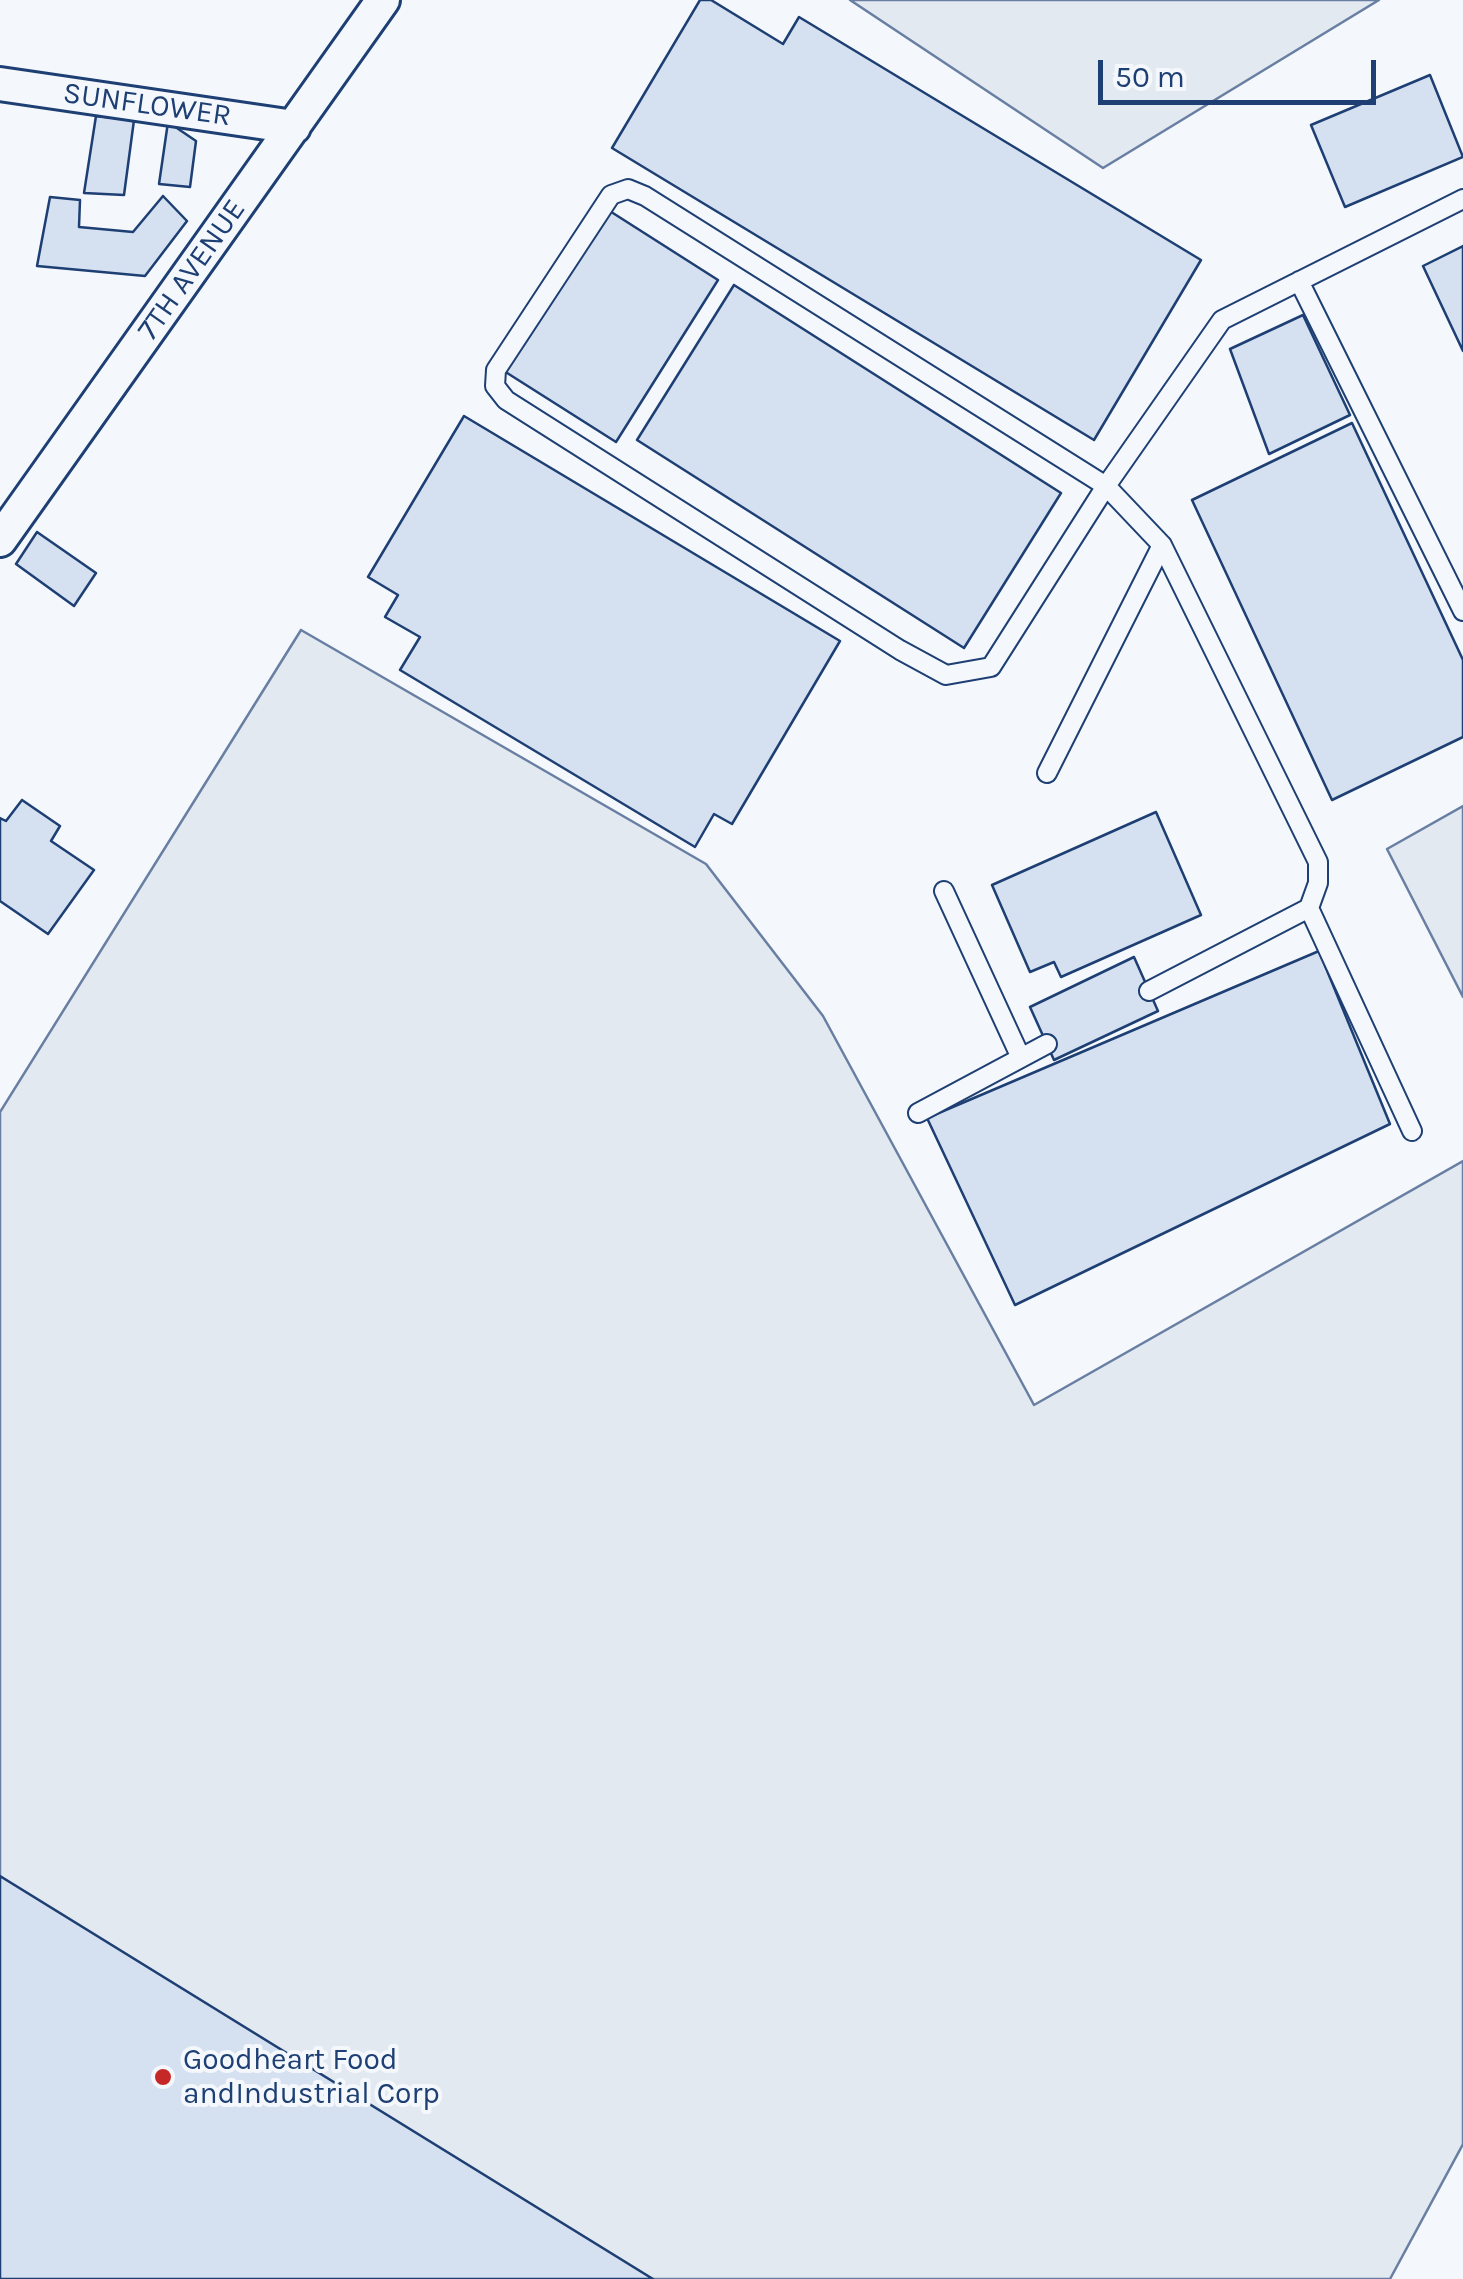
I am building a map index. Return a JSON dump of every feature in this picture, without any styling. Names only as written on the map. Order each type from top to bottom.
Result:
[{"type":"street","name":"7TH AVENUE","points":[[0,540],[383,0]]},
{"type":"street","name":"SUNFLOWER","points":[[0,84],[294,127]]},
{"type":"lane","points":[[1148,991],[1309,908],[1318,883],[1318,862],[1162,545],[1106,486],[645,196],[628,189],[610,194],[496,370],[494,386],[506,400],[883,640],[946,675],[991,668],[1106,486],[1222,320],[1463,199]]},
{"type":"lane","points":[[1299,281],[1463,611]]},
{"type":"lane","points":[[1046,773],[1162,545]]},
{"type":"lane","points":[[944,891],[1021,1058]]},
{"type":"lane","points":[[1309,908],[1412,1131]]},
{"type":"lane","points":[[918,1112],[1047,1044]]},
{"type":"shaded area","points":[[850,0],[1379,0],[1103,168]]},
{"type":"shaded area","points":[[301,630],[706,864],[823,1016],[1034,1405],[1463,1161],[1463,2144],[1390,2279],[0,2279],[0,1112]]},
{"type":"shaded area","points":[[1463,806],[1463,997],[1387,849]]},
{"type":"building","points":[[700,0],[711,0],[783,44],[799,17],[1201,260],[1094,440],[612,148]]},
{"type":"building","points":[[1430,75],[1463,157],[1345,207],[1311,125]]},
{"type":"building","points":[[96,116],[134,120],[124,195],[84,193]]},
{"type":"building","points":[[168,122],[196,141],[190,187],[159,184]]},
{"type":"building","points":[[163,196],[187,221],[145,276],[37,266],[50,197],[80,200],[79,227],[133,232]]},
{"type":"building","points":[[605,208],[718,280],[616,442],[504,371]]},
{"type":"building","points":[[1463,246],[1463,351],[1423,266]]},
{"type":"building","points":[[734,285],[1061,493],[964,648],[637,440]]},
{"type":"building","points":[[1303,315],[1350,415],[1269,454],[1230,349]]},
{"type":"building","points":[[464,416],[840,641],[732,824],[714,814],[695,847],[400,670],[420,637],[385,617],[398,595],[368,577]]},
{"type":"building","points":[[1352,423],[1463,660],[1463,737],[1332,800],[1192,500]]},
{"type":"building","points":[[37,532],[96,573],[74,606],[16,564]]},
{"type":"building","points":[[22,800],[60,826],[51,841],[94,870],[48,934],[0,901],[0,818],[6,821]]},
{"type":"building","points":[[1156,812],[1201,915],[1061,977],[1054,962],[1030,972],[992,885]]},
{"type":"building","points":[[1319,951],[1390,1124],[1015,1305],[927,1118]]},
{"type":"building","points":[[1134,957],[1158,1011],[1054,1060],[1030,1007]]},
{"type":"building","name":"Goodheart Food andIndustrial Corp","points":[[0,1876],[653,2279],[0,2279]]},
{"type":"place","name":"Goodheart Food andIndustrial Corp","points":[[163,2077]]}]
